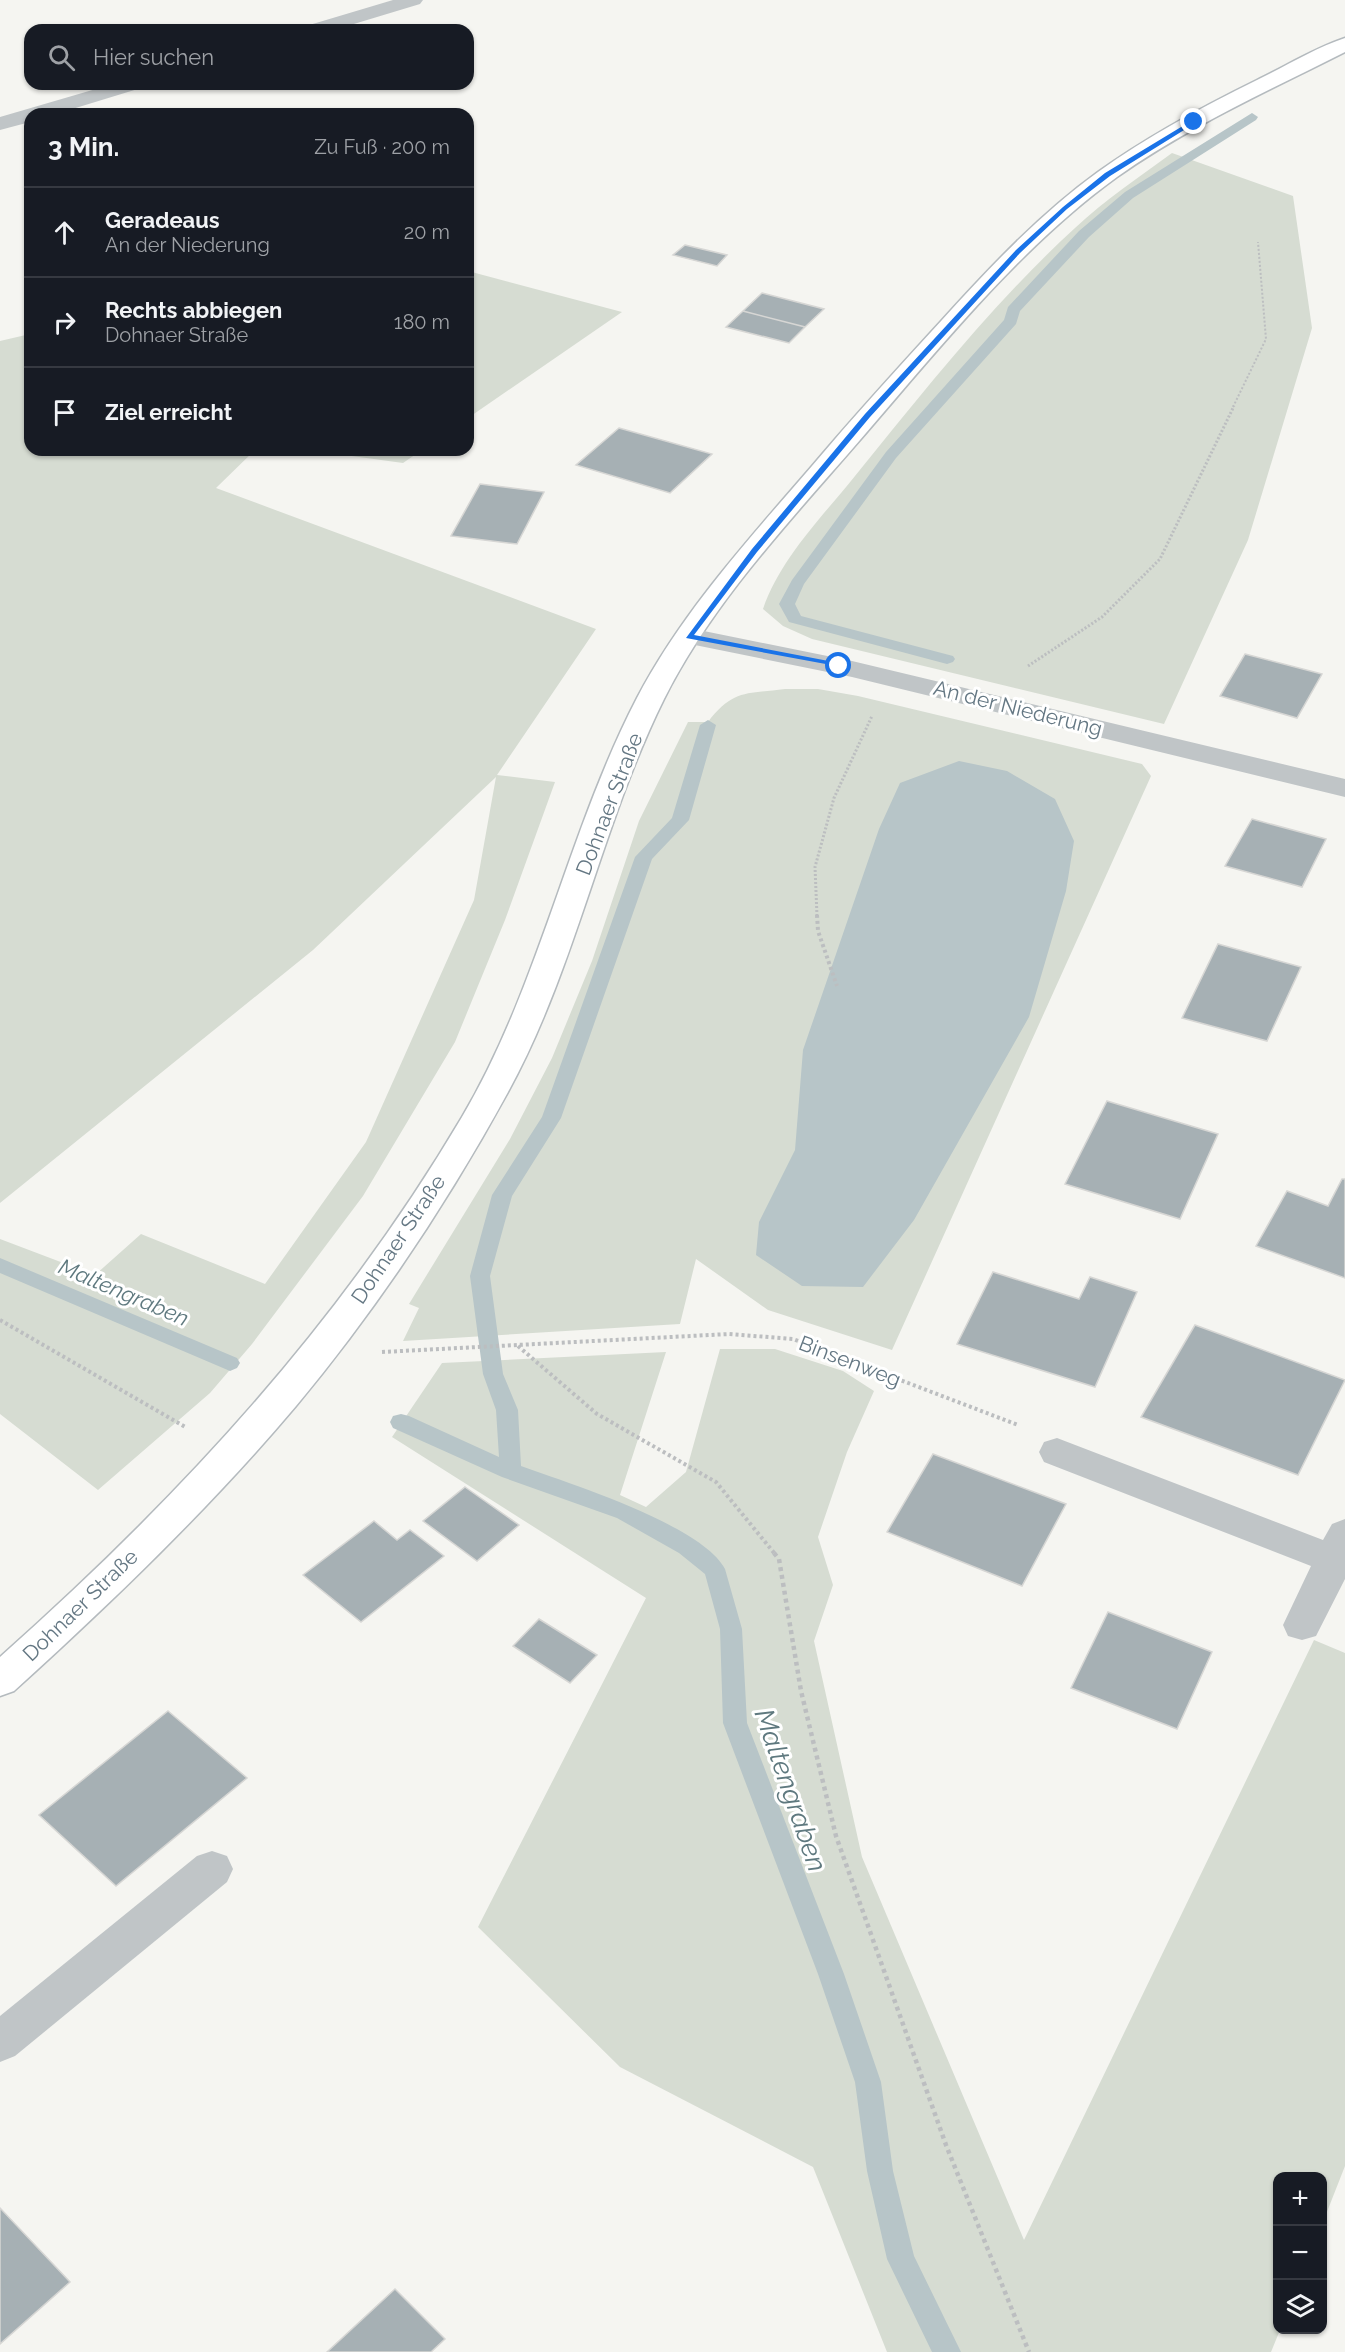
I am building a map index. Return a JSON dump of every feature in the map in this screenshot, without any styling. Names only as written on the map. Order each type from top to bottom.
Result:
[{"type":"main road","name":"Dohnaer Straße","points":[[0,1680],[75,1614],[232,1454],[318,1355],[413,1220],[495,1087],[551,959],[615,782],[651,697],[689,636],[755,550],[868,415],[1018,251],[1065,208],[1107,174],[1149,147],[1345,44]]},
{"type":"street","points":[[333,24],[413,0]]},
{"type":"street","points":[[55,108],[114,90]]},
{"type":"street","points":[[0,124],[24,117]]},
{"type":"street","name":"An der Niederung","points":[[689,636],[982,699],[1345,788]]},
{"type":"street","points":[[1057,1452],[1341,1552],[1302,1625]]},
{"type":"street","points":[[0,2043],[212,1869]]},
{"type":"path","points":[[982,699],[1102,617],[1160,559],[1266,339],[1258,242]]},
{"type":"path","points":[[837,986],[818,931],[815,867],[834,798],[890,678]]},
{"type":"path","points":[[0,1320],[232,1454]]},
{"type":"path","name":"Binsenweg","points":[[318,1355],[465,1350],[729,1334],[793,1339],[1040,1434],[1057,1452]]},
{"type":"path","points":[[518,1346],[597,1414],[716,1482],[779,1559],[801,1691],[836,1836],[946,2145],[1029,2352]]},
{"type":"shaded area","points":[[1172,153],[1293,196],[1312,328],[1248,540],[1164,724],[812,639],[783,626],[763,609],[780,573],[803,539],[988,317],[1045,256],[1086,218]]},
{"type":"shaded area","points":[[474,273],[622,312],[474,414]]},
{"type":"shaded area","points":[[24,335],[24,456],[249,456],[216,488],[596,629],[497,775],[555,782],[505,920],[455,1042],[363,1196],[252,1344],[210,1393],[98,1490],[0,1414],[0,1239],[95,1275],[141,1234],[265,1284],[366,1142],[474,900],[496,777],[313,950],[0,1203],[0,341]]},
{"type":"shaded area","points":[[352,456],[413,456],[403,463]]},
{"type":"shaded area","points":[[785,689],[818,689],[858,696],[1142,764],[1151,776],[892,1350],[768,1310],[696,1259],[680,1324],[403,1341],[419,1308],[409,1304],[510,1139],[552,1058],[592,961],[639,821],[688,722],[708,722],[733,698],[751,693]]},
{"type":"shaded area","points":[[959,761],[1007,771],[1055,799],[1074,841],[1066,891],[1029,1017],[914,1220],[863,1287],[802,1286],[756,1255],[759,1222],[795,1150],[803,1050],[879,829],[900,783]]},
{"type":"shaded area","points":[[720,1349],[775,1349],[843,1371],[874,1391],[847,1452],[818,1537],[833,1585],[814,1641],[862,1857],[1024,2240],[1314,1640],[1345,1653],[1345,2166],[1327,2212],[1327,2172],[1273,2172],[1273,2334],[1278,2334],[1271,2352],[887,2352],[813,2167],[620,2067],[478,1927],[646,1598],[392,1437],[442,1363],[666,1352],[620,1495],[646,1507],[686,1472]]},
{"type":"building","points":[[685,245],[727,255],[717,266],[673,255]]},
{"type":"building","points":[[762,293],[824,309],[805,327],[743,311]]},
{"type":"building","points":[[743,311],[805,327],[789,343],[726,327]]},
{"type":"building","points":[[619,428],[712,454],[670,493],[576,465]]},
{"type":"building","points":[[480,484],[544,492],[517,544],[451,536]]},
{"type":"building","points":[[1245,654],[1322,674],[1297,718],[1220,696]]},
{"type":"building","points":[[1252,819],[1326,839],[1302,887],[1225,866]]},
{"type":"building","points":[[1218,944],[1301,967],[1267,1041],[1182,1018]]},
{"type":"building","points":[[1107,1101],[1218,1134],[1180,1219],[1065,1184]]},
{"type":"building","points":[[1342,1179],[1345,1179],[1345,1278],[1256,1246],[1287,1191],[1328,1206]]},
{"type":"building","points":[[993,1272],[1079,1299],[1090,1277],[1137,1292],[1095,1387],[957,1344]]},
{"type":"building","points":[[1195,1325],[1345,1380],[1298,1475],[1141,1417]]},
{"type":"building","points":[[933,1454],[1066,1504],[1022,1586],[887,1532]]},
{"type":"building","points":[[465,1487],[519,1525],[477,1561],[423,1521]]},
{"type":"building","points":[[374,1521],[397,1540],[410,1530],[444,1556],[361,1622],[303,1575]]},
{"type":"building","points":[[1108,1612],[1212,1652],[1177,1729],[1071,1688]]},
{"type":"building","points":[[539,1619],[597,1655],[570,1683],[513,1646]]},
{"type":"building","points":[[168,1711],[247,1778],[116,1886],[39,1815]]},
{"type":"building","points":[[0,2208],[70,2282],[0,2344]]},
{"type":"building","points":[[395,2289],[445,2339],[431,2352],[327,2352]]},
{"type":"waterway","points":[[947,659],[795,619],[787,604],[797,583],[891,455],[1011,321],[1013,310],[1084,234],[1129,195],[1252,117]]},
{"type":"waterway","points":[[510,1471],[507,1410],[493,1374],[480,1276],[502,1195],[551,1118],[644,857],[680,820],[708,725]]},
{"type":"waterway","name":"Maltengraben","points":[[0,1265],[230,1363]]},
{"type":"waterway","name":"Maltengraben","points":[[401,1422],[510,1471]]},
{"type":"waterway","name":"Maltengraben","points":[[510,1471],[625,1512],[687,1547],[714,1569],[721,1586],[731,1629],[735,1723],[831,1974],[868,2082],[880,2171],[901,2259],[947,2352]]},
{"type":"route","points":[[839,666],[689,636],[755,550],[868,415],[1018,251],[1107,174],[1194,122]]}]
